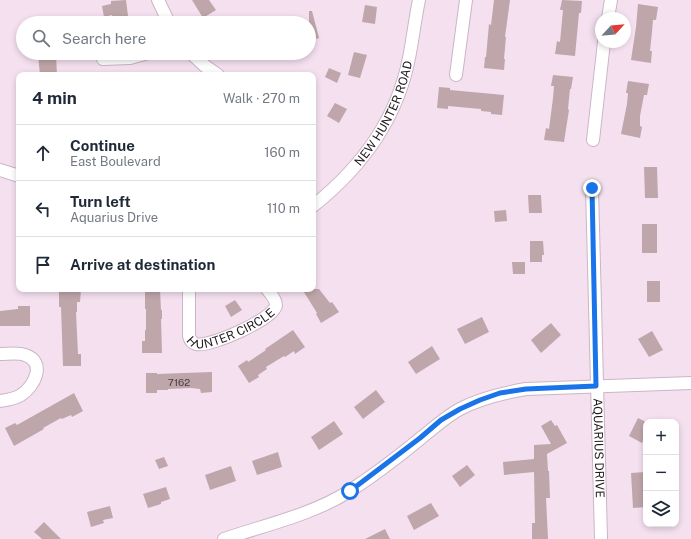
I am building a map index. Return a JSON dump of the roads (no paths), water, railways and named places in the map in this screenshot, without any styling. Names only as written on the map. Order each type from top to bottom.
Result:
[{"type":"street","points":[[158,0],[166,16]]},
{"type":"street","name":"NEW HUNTER ROAD","points":[[316,204],[334,190],[365,156],[377,139],[391,112],[401,88],[409,58],[419,0]]},
{"type":"street","points":[[456,75],[466,0]]},
{"type":"street","points":[[609,12],[611,0]]},
{"type":"street","points":[[592,140],[603,48]]},
{"type":"street","points":[[199,60],[214,72]]},
{"type":"street","points":[[0,170],[16,175]]},
{"type":"street","name":"AQUARIUS DRIVE","points":[[592,188],[601,539]]},
{"type":"street","name":"HUNTER CIRCLE","points":[[189,292],[189,336],[190,340],[200,345],[238,333],[259,321],[275,309],[275,299],[269,292]]},
{"type":"street","points":[[0,354],[25,354],[32,359],[36,365],[38,373],[35,381],[24,392],[12,399],[0,401]]},
{"type":"street","points":[[224,539],[329,503],[350,491],[441,420],[460,409],[500,393],[526,389],[691,383]]}]
